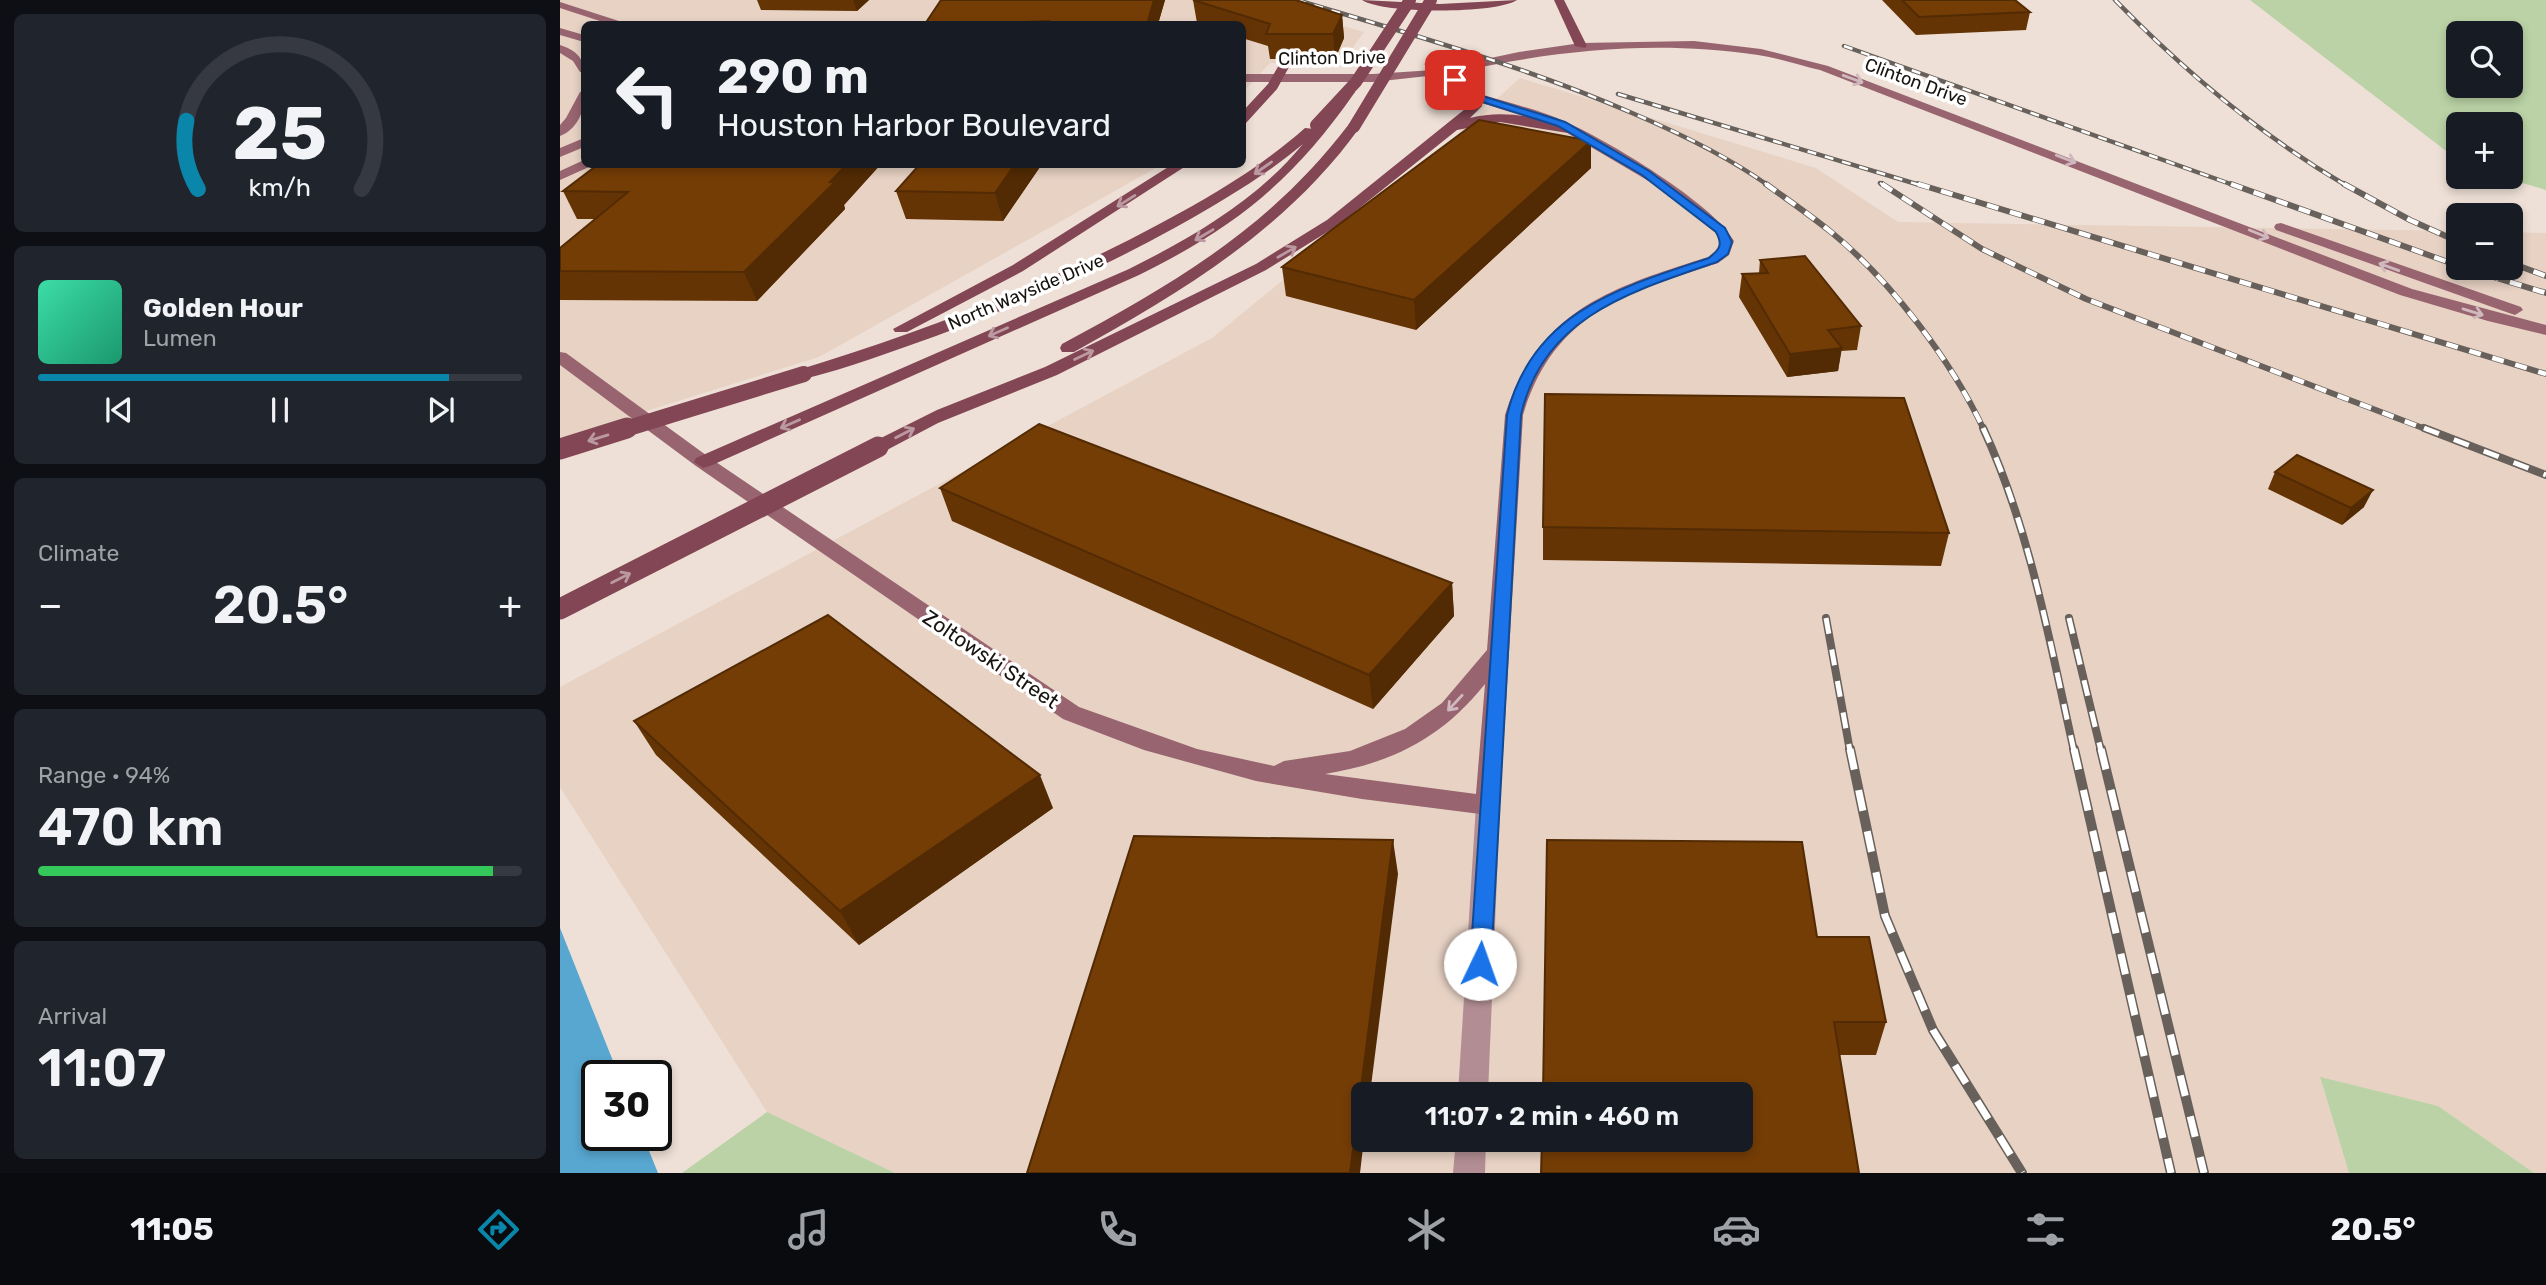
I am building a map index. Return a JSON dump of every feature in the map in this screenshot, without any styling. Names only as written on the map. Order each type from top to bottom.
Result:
[{"type":"main road","points":[[1367,0],[1450,6],[1478,6],[1511,0]]},
{"type":"main road","points":[[703,462],[1134,272],[1227,222],[1288,171],[1356,82],[1410,0]]},
{"type":"main road","points":[[560,609],[1100,331],[1170,290],[1234,246],[1316,176],[1354,127],[1431,0]]},
{"type":"main road","points":[[1559,0],[1579,43]]},
{"type":"main road","points":[[560,5],[609,21]]},
{"type":"main road","points":[[560,18],[581,25]]},
{"type":"main road","points":[[560,31],[581,38]]},
{"type":"main road","name":"Clinton Drive","points":[[1246,77],[1430,64],[1579,43],[1712,38],[1781,46],[1839,62],[2011,125]]},
{"type":"main road","points":[[560,43],[581,46]]},
{"type":"main road","name":"Clinton Drive","points":[[1246,68],[1280,73],[1373,78],[1450,71],[1579,43],[1694,44],[1752,50],[1793,59],[2406,292],[2546,330]]},
{"type":"main road","points":[[560,48],[581,65]]},
{"type":"main road","points":[[931,420],[1062,366],[1261,267],[1332,223],[1476,106],[1474,99],[1457,85],[1450,71],[1430,64]]},
{"type":"main road","points":[[1246,116],[1262,100],[1280,73]]},
{"type":"main road","points":[[1470,95],[1546,117],[1646,173],[1721,230],[1727,247],[1713,260],[1645,281],[1599,304],[1570,324],[1543,352],[1531,371],[1514,415],[1488,805]]},
{"type":"main road","points":[[560,132],[572,120],[581,101]]},
{"type":"main road","points":[[1452,127],[1500,118],[1524,120],[1568,130]]},
{"type":"main road","name":"North Wayside Drive","points":[[560,449],[962,320],[1113,255],[1240,184],[1322,125]]},
{"type":"main road","points":[[560,153],[581,143]]},
{"type":"main road","points":[[2099,158],[2238,212],[2546,323]]},
{"type":"main road","points":[[560,176],[581,166]]},
{"type":"main road","points":[[805,370],[890,334],[985,287],[1177,168]]},
{"type":"main road","points":[[2222,220],[2238,212]]},
{"type":"main road","name":"Zoltowski Street","points":[[560,357],[703,462],[1071,713],[1173,751],[1256,772],[1362,790],[1488,805]]},
{"type":"main road","points":[[1256,772],[1329,765],[1393,746],[1433,723],[1449,710],[1499,651]]},
{"type":"street","points":[[1475,1082],[1488,805]]},
{"type":"street","points":[[1469,1173],[1470,1152]]},
{"type":"shaded area","points":[[560,0],[1253,0],[1364,32],[1341,64],[1270,63],[1246,89],[1246,21],[581,21],[581,168],[1156,168],[819,357],[560,438]]},
{"type":"shaded area","points":[[1520,78],[1816,168],[1898,222],[2446,231],[2446,280],[2523,280],[2523,232],[2546,233],[2546,1173],[2534,1173],[2438,1106],[2320,1078],[2349,1173],[895,1173],[767,1112],[560,787],[560,687],[1212,338],[1419,169]]},
{"type":"green space","points":[[2250,0],[2546,0],[2546,190],[2523,183],[2523,112],[2446,112],[2446,151]]},
{"type":"green space","points":[[2320,1077],[2438,1106],[2534,1173],[2349,1173]]},
{"type":"green space","points":[[767,1112],[895,1173],[682,1173]]},
{"type":"water","points":[[560,928],[613,1060],[581,1060],[581,1151],[649,1151],[658,1173],[560,1173]]},
{"type":"building","points":[[941,0],[1154,0],[1148,21],[927,21]]},
{"type":"building","points":[[1193,0],[1296,0],[1342,15],[1333,34],[1266,34],[1270,24]]},
{"type":"building","points":[[1902,0],[2015,0],[2030,12],[1919,17]]},
{"type":"building","points":[[1479,120],[1591,141],[1414,300],[1282,267]]},
{"type":"building","points":[[593,168],[843,168],[830,182],[835,182],[744,272],[560,271],[560,248],[628,192],[563,191]]},
{"type":"building","points":[[916,168],[1012,168],[995,193],[896,191]]},
{"type":"building","points":[[1805,256],[1861,326],[1828,330],[1842,348],[1790,354],[1742,274],[1768,273],[1760,260]]},
{"type":"building","points":[[1545,394],[1904,398],[1949,533],[1543,527]]},
{"type":"building","points":[[1039,424],[1452,583],[1369,675],[940,488]]},
{"type":"building","points":[[2297,455],[2373,490],[2351,508],[2275,472]]},
{"type":"building","points":[[828,615],[1040,775],[840,911],[634,721]]},
{"type":"building","points":[[1134,836],[1393,840],[1362,1082],[1351,1082],[1353,1152],[1350,1173],[1027,1173]]},
{"type":"building","points":[[1547,840],[1802,842],[1817,937],[1869,937],[1886,1022],[1834,1022],[1859,1173],[1541,1173],[1542,1152],[1753,1152],[1753,1082],[1543,1082]]},
{"type":"railway","points":[[1297,0],[1466,52],[1591,96],[1702,146],[1767,185]]},
{"type":"railway","points":[[2115,0],[2225,101],[2284,146],[2347,186]]},
{"type":"railway","points":[[1844,46],[2236,186]]},
{"type":"railway","points":[[1618,94],[1923,186]]},
{"type":"railway","points":[[1880,183],[1885,186]]},
{"type":"railway","points":[[1882,184],[1982,249],[2086,299],[2428,430]]},
{"type":"railway","points":[[1918,184],[2546,374]]},
{"type":"railway","points":[[2231,184],[2446,261]]},
{"type":"railway","points":[[2344,184],[2446,236]]},
{"type":"railway","points":[[1767,185],[1831,232],[1876,274],[1937,350],[1955,376],[1983,428]]},
{"type":"railway","points":[[2523,267],[2546,276]]},
{"type":"railway","points":[[2503,280],[2546,293]]},
{"type":"railway","points":[[1983,428],[2014,506],[2026,546],[2074,751]]},
{"type":"railway","points":[[2424,428],[2546,475]]},
{"type":"railway","points":[[1826,618],[1850,751]]},
{"type":"railway","points":[[2069,618],[2101,751]]},
{"type":"railway","points":[[1850,749],[1885,916],[1933,1030],[2022,1173]]},
{"type":"railway","points":[[2074,749],[2171,1173]]},
{"type":"railway","points":[[2101,749],[2204,1173]]},
{"type":"route","points":[[1455,80],[1463,91],[1470,95],[1546,117],[1646,173],[1721,230],[1727,242],[1727,247],[1719,257],[1664,274],[1631,288],[1599,304],[1570,324],[1539,357],[1517,402],[1488,805],[1480,964]]}]
